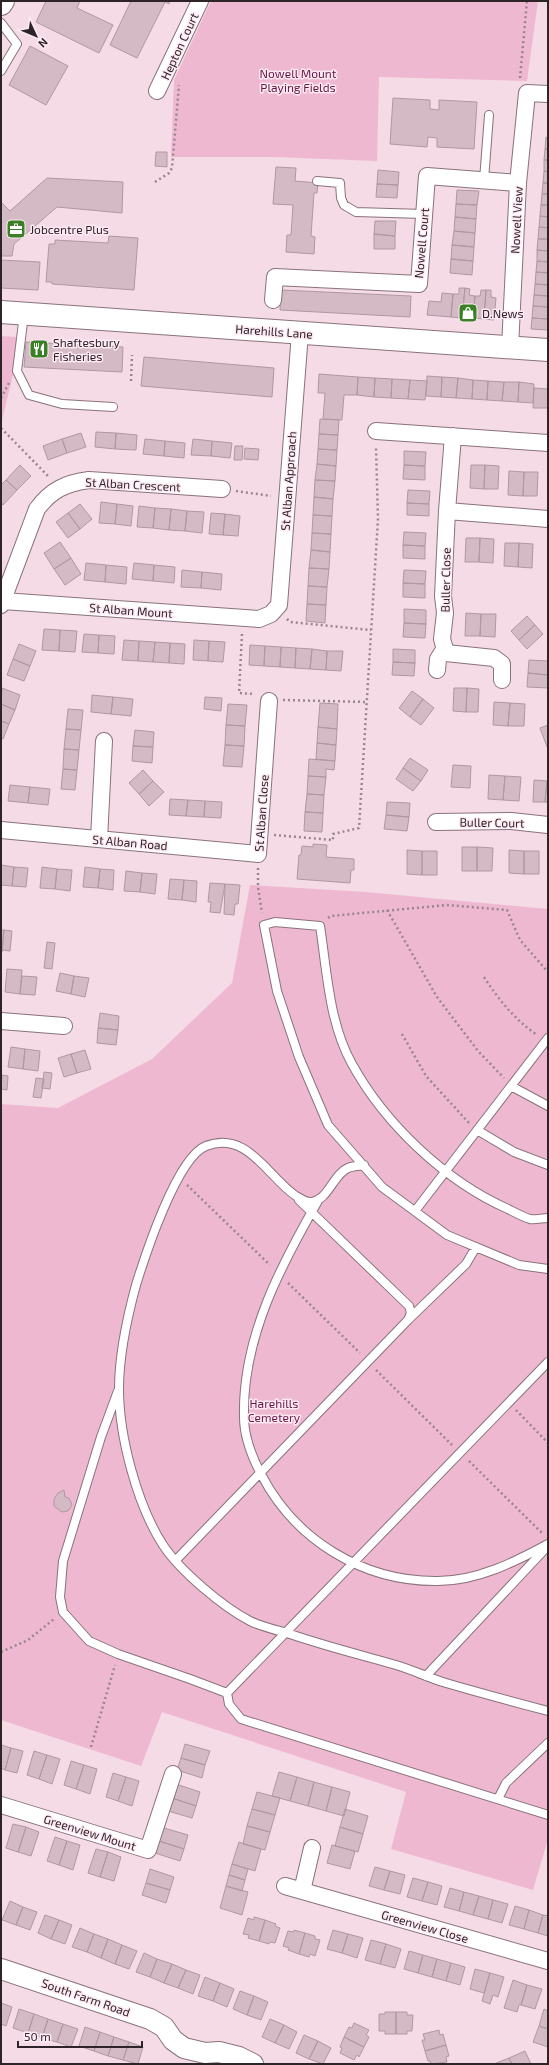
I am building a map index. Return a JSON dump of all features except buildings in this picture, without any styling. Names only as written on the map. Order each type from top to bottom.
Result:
[{"type":"main road","name":"Harehills Lane","points":[[1,312],[548,350]]},
{"type":"street","name":"Hepton Court","points":[[158,91],[200,1]]},
{"type":"street","points":[[527,93],[548,94]]},
{"type":"street","name":"Nowell View","points":[[510,348],[518,183],[527,93]]},
{"type":"street","name":"Nowell Court","points":[[273,300],[275,277],[419,284],[426,176],[518,183]]},
{"type":"street","name":"St Alban Approach","points":[[275,610],[278,605],[279,598],[300,333]]},
{"type":"street","points":[[376,431],[548,442]]},
{"type":"street","name":"Buller Close","points":[[437,670],[438,659],[445,648],[442,639],[445,613],[443,596],[447,511],[453,436]]},
{"type":"street","name":"St Alban Crescent","points":[[2,603],[36,509],[46,497],[59,488],[74,482],[89,480],[222,489]]},
{"type":"street","points":[[447,511],[548,519]]},
{"type":"street","name":"St Alban Mount","points":[[2,603],[259,619],[271,614],[275,610]]},
{"type":"street","points":[[445,648],[446,653],[494,658],[502,664],[502,680]]},
{"type":"street","name":"St Alban Close","points":[[258,854],[269,701]]},
{"type":"street","points":[[99,839],[104,741]]},
{"type":"street","name":"Buller Court","points":[[436,822],[511,821],[548,825]]},
{"type":"street","name":"St Alban Road","points":[[1,830],[258,854]]},
{"type":"street","points":[[1,1021],[64,1026]]},
{"type":"street","name":"Greenview Mount","points":[[1,1805],[148,1850],[173,1774]]},
{"type":"street","points":[[302,1891],[312,1848]]},
{"type":"street","name":"Greenview Close","points":[[285,1886],[548,1961]]},
{"type":"street","name":"South Farm Road","points":[[1,1969],[150,2019],[164,2027],[182,2056],[219,2052],[239,2056],[253,2064]]},
{"type":"lane","points":[[1,23],[17,44],[1,71]]},
{"type":"lane","points":[[484,180],[489,115]]},
{"type":"lane","points":[[317,181],[340,183],[341,198],[344,205],[356,212],[424,214]]},
{"type":"lane","points":[[24,314],[17,371],[29,395],[62,404],[113,407]]},
{"type":"lane","points":[[548,1218],[530,1219],[486,1199],[446,1171],[405,1136],[378,1103],[352,1064],[336,1023],[320,926],[275,922],[264,925],[277,991],[298,1057],[328,1124],[382,1186],[447,1235],[519,1266],[548,1269]]},
{"type":"lane","points":[[415,1210],[547,1040]]},
{"type":"lane","points":[[511,1086],[548,1106]]},
{"type":"lane","points":[[477,1130],[514,1152],[548,1165]]},
{"type":"lane","points":[[408,1320],[411,1313],[409,1306],[247,1149],[233,1143],[218,1143],[203,1147],[189,1160],[152,1233],[135,1288],[124,1342],[119,1388],[122,1430],[133,1476],[150,1520],[164,1546],[191,1576],[221,1602],[251,1621],[426,1676],[548,1711]]},
{"type":"lane","points":[[364,1165],[347,1168],[337,1177],[319,1199],[276,1279],[255,1335],[245,1384],[244,1419],[249,1446],[260,1473],[268,1488],[291,1519],[318,1544],[368,1570],[406,1579],[438,1581],[470,1578],[524,1557],[548,1545]]},
{"type":"lane","points":[[293,1194],[305,1201],[311,1202],[319,1199]]},
{"type":"lane","points":[[176,1560],[408,1320],[466,1264],[476,1247]]},
{"type":"lane","points":[[227,1693],[548,1362]]},
{"type":"lane","points":[[119,1388],[101,1438],[63,1561],[60,1597],[63,1612],[89,1641],[118,1654],[190,1678],[227,1693]]},
{"type":"lane","points":[[426,1676],[548,1545]]},
{"type":"lane","points":[[227,1693],[229,1704],[241,1720],[548,1815]]},
{"type":"lane","points":[[498,1799],[506,1783],[548,1743]]},
{"type":"path","points":[[527,1],[520,81],[527,93]]},
{"type":"path","points":[[155,182],[169,173],[172,168],[180,77]]},
{"type":"path","points":[[131,381],[132,355]]},
{"type":"path","points":[[1,400],[2,394]]},
{"type":"path","points":[[1,428],[59,488]]},
{"type":"path","points":[[260,834],[333,840],[333,834],[359,828],[378,519],[376,431]]},
{"type":"path","points":[[257,493],[272,496]]},
{"type":"path","points":[[275,610],[290,622],[371,630]]},
{"type":"path","points":[[243,617],[239,693],[261,695],[269,701],[297,699],[366,702]]},
{"type":"path","name":"St Alban Close","points":[[258,854],[258,887],[264,925]]},
{"type":"path","points":[[320,926],[331,916],[387,910],[447,905],[507,910],[520,940],[548,972]]},
{"type":"path","points":[[387,910],[437,997],[478,1051],[511,1086]]},
{"type":"path","points":[[484,977],[501,1003],[521,1023],[547,1040]]},
{"type":"path","points":[[402,1034],[426,1076],[456,1110],[477,1130]]},
{"type":"path","points":[[508,1403],[548,1443]]},
{"type":"path","points":[[1,1652],[28,1640],[63,1612]]},
{"type":"path","points":[[90,1747],[118,1654]]},
{"type":"green space","name":"Nowell Mount Playing Fields","points":[[211,1],[538,1],[527,81],[379,77],[377,161],[274,157],[171,157],[174,80]]},
{"type":"green space","points":[[1,336],[18,337],[14,371],[1,424]]},
{"type":"green space","name":"Harehills Cemetery","points":[[250,885],[366,892],[548,909],[548,1839],[533,1890],[391,1849],[406,1792],[162,1712],[141,1766],[1,1720],[1,1104],[58,1108],[152,1059],[232,983]]},
{"type":"place","name":"Jobcentre Plus","points":[[16,229]]},
{"type":"place","name":"D.News","points":[[468,313]]},
{"type":"place","name":"Shaftesbury Fisheries","points":[[39,349]]}]
